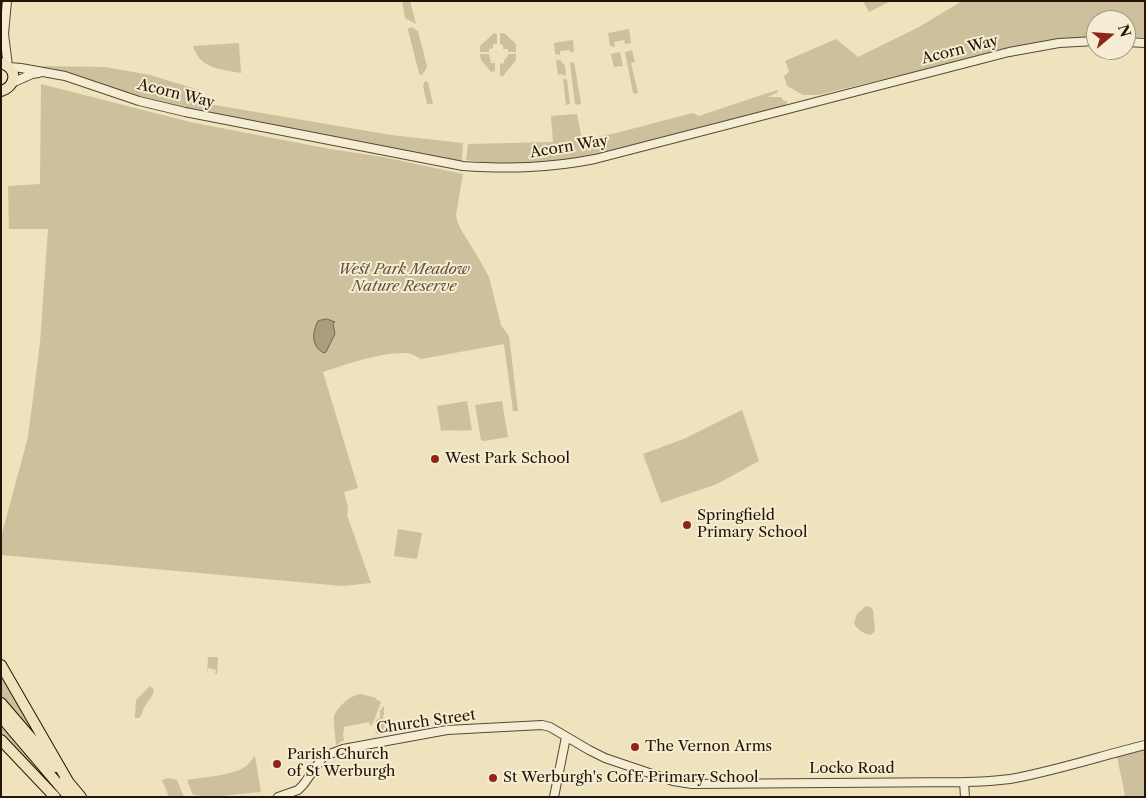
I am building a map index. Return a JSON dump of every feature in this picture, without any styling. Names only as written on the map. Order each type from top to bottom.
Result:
[{"type":"main road","points":[[1,91],[12,83],[14,76],[12,71],[6,66]]},
{"type":"main road","points":[[1,665],[69,783]]},
{"type":"main road","points":[[1,703],[81,797]]},
{"type":"main road","points":[[1,717],[69,797]]},
{"type":"main road","points":[[1,740],[55,797]]},
{"type":"street","points":[[6,66],[3,38],[7,1]]},
{"type":"street","name":"Acorn Way","points":[[6,66],[78,79],[139,101],[185,112],[460,165],[517,168],[557,166],[602,158],[1018,50],[1059,43],[1086,42]]},
{"type":"street","name":"Acorn Way","points":[[12,83],[32,74],[43,72]]},
{"type":"street","name":"Church Street","points":[[278,797],[296,791],[303,786],[326,755],[348,748],[447,730],[538,725],[548,726],[566,736]]},
{"type":"street","points":[[554,797],[566,736]]},
{"type":"street","name":"Locko Road","points":[[566,736],[605,758],[685,784],[996,781],[1063,767],[1145,745]]},
{"type":"street","points":[[964,782],[965,797]]},
{"type":"green space","points":[[402,1],[410,1],[416,24],[405,18]]},
{"type":"green space","points":[[863,1],[891,1],[869,12]]},
{"type":"green space","points":[[962,1],[1145,1],[1145,37],[1136,37],[1136,10],[1086,10],[1086,37],[1025,45],[818,95],[803,95],[787,86],[784,76],[789,71],[785,61],[836,39],[858,57],[919,27]]},
{"type":"green space","points":[[411,27],[418,31],[427,66],[422,75],[419,73],[408,30]]},
{"type":"green space","points":[[629,29],[631,43],[625,44],[624,40],[614,42],[615,47],[610,46],[608,33]]},
{"type":"green space","points":[[494,33],[497,34],[497,44],[493,44],[493,48],[489,49],[489,52],[480,52],[480,46]]},
{"type":"green space","points":[[500,33],[504,33],[516,44],[516,52],[508,52],[508,49],[503,49],[503,45],[500,44]]},
{"type":"green space","points":[[573,40],[574,52],[570,52],[570,50],[560,51],[560,55],[555,54],[554,43]]},
{"type":"green space","points":[[239,43],[241,73],[218,69],[206,64],[196,54],[193,46]]},
{"type":"green space","points":[[632,50],[635,62],[631,63],[638,93],[635,94],[633,93],[625,52]]},
{"type":"green space","points":[[620,52],[623,66],[614,67],[611,54]]},
{"type":"green space","points":[[480,54],[489,54],[491,63],[495,63],[495,71],[491,72],[481,60]]},
{"type":"green space","points":[[508,54],[516,54],[516,60],[503,76],[500,76],[500,64],[504,63]]},
{"type":"green space","points":[[556,59],[561,60],[565,65],[566,76],[558,75]]},
{"type":"green space","points":[[574,62],[581,103],[578,105],[575,104],[570,63]]},
{"type":"green space","points":[[42,66],[105,67],[150,75],[199,90],[197,102],[391,135],[463,143],[462,161],[156,102],[74,75],[42,69]]},
{"type":"green space","points":[[563,78],[567,80],[570,104],[566,105]]},
{"type":"green space","points":[[425,81],[428,82],[433,104],[427,104],[423,86]]},
{"type":"green space","name":"West Park Meadow Nature Reserve","points":[[41,84],[190,122],[330,149],[383,157],[463,174],[456,215],[457,220],[489,277],[501,325],[509,336],[518,411],[513,411],[504,344],[421,359],[411,354],[391,354],[367,358],[323,372],[358,488],[344,492],[348,507],[347,515],[371,583],[342,586],[1,555],[1,537],[28,437],[40,343],[48,229],[9,229],[8,186],[40,184]]},
{"type":"green space","points":[[777,90],[778,92],[768,97],[781,97],[784,101],[787,101],[785,106],[600,154],[527,164],[466,160],[468,144],[553,142],[551,116],[577,114],[582,140],[693,113],[699,116]]},
{"type":"green space","points":[[467,401],[472,430],[441,431],[437,406]]},
{"type":"green space","points":[[502,401],[508,437],[481,440],[475,405]]},
{"type":"green space","points":[[742,410],[759,461],[717,484],[661,503],[643,454],[686,438]]},
{"type":"green space","points":[[398,529],[422,533],[417,559],[394,556]]},
{"type":"green space","points":[[866,606],[873,610],[875,631],[871,635],[861,631],[854,623],[857,614]]},
{"type":"green space","points":[[209,657],[218,658],[217,674],[215,674],[216,670],[208,668],[207,672]]},
{"type":"green space","points":[[1,674],[39,739],[37,740],[1,696]]},
{"type":"green space","points":[[150,686],[154,690],[153,695],[140,717],[135,718],[136,700]]},
{"type":"green space","points":[[360,694],[376,698],[381,702],[373,723],[370,726],[369,722],[344,727],[344,741],[336,745],[335,713],[348,699]]},
{"type":"green space","points":[[384,706],[385,727],[381,733],[377,734],[375,729],[376,720],[380,718],[379,712]]},
{"type":"green space","points":[[1,724],[62,797],[1,732]]},
{"type":"green space","points":[[1145,750],[1145,797],[1117,797],[1125,795],[1117,757]]},
{"type":"green space","points":[[255,756],[261,792],[219,796],[193,795],[187,780],[224,775],[237,771],[246,766]]},
{"type":"green space","points":[[168,778],[177,780],[184,797],[169,797],[162,780]]},
{"type":"shaded area","points":[[327,319],[335,322],[333,323],[335,334],[324,353],[317,347],[314,334],[318,321]]},
{"type":"place","name":"West Park School","points":[[435,459]]},
{"type":"place","name":"Springfield Primary School","points":[[687,525]]},
{"type":"place","name":"The Vernon Arms","points":[[635,747]]},
{"type":"place","name":"Parish Church of St Werburgh","points":[[277,764]]},
{"type":"place","name":"St Werburgh's CofE Primary School","points":[[493,778]]}]
